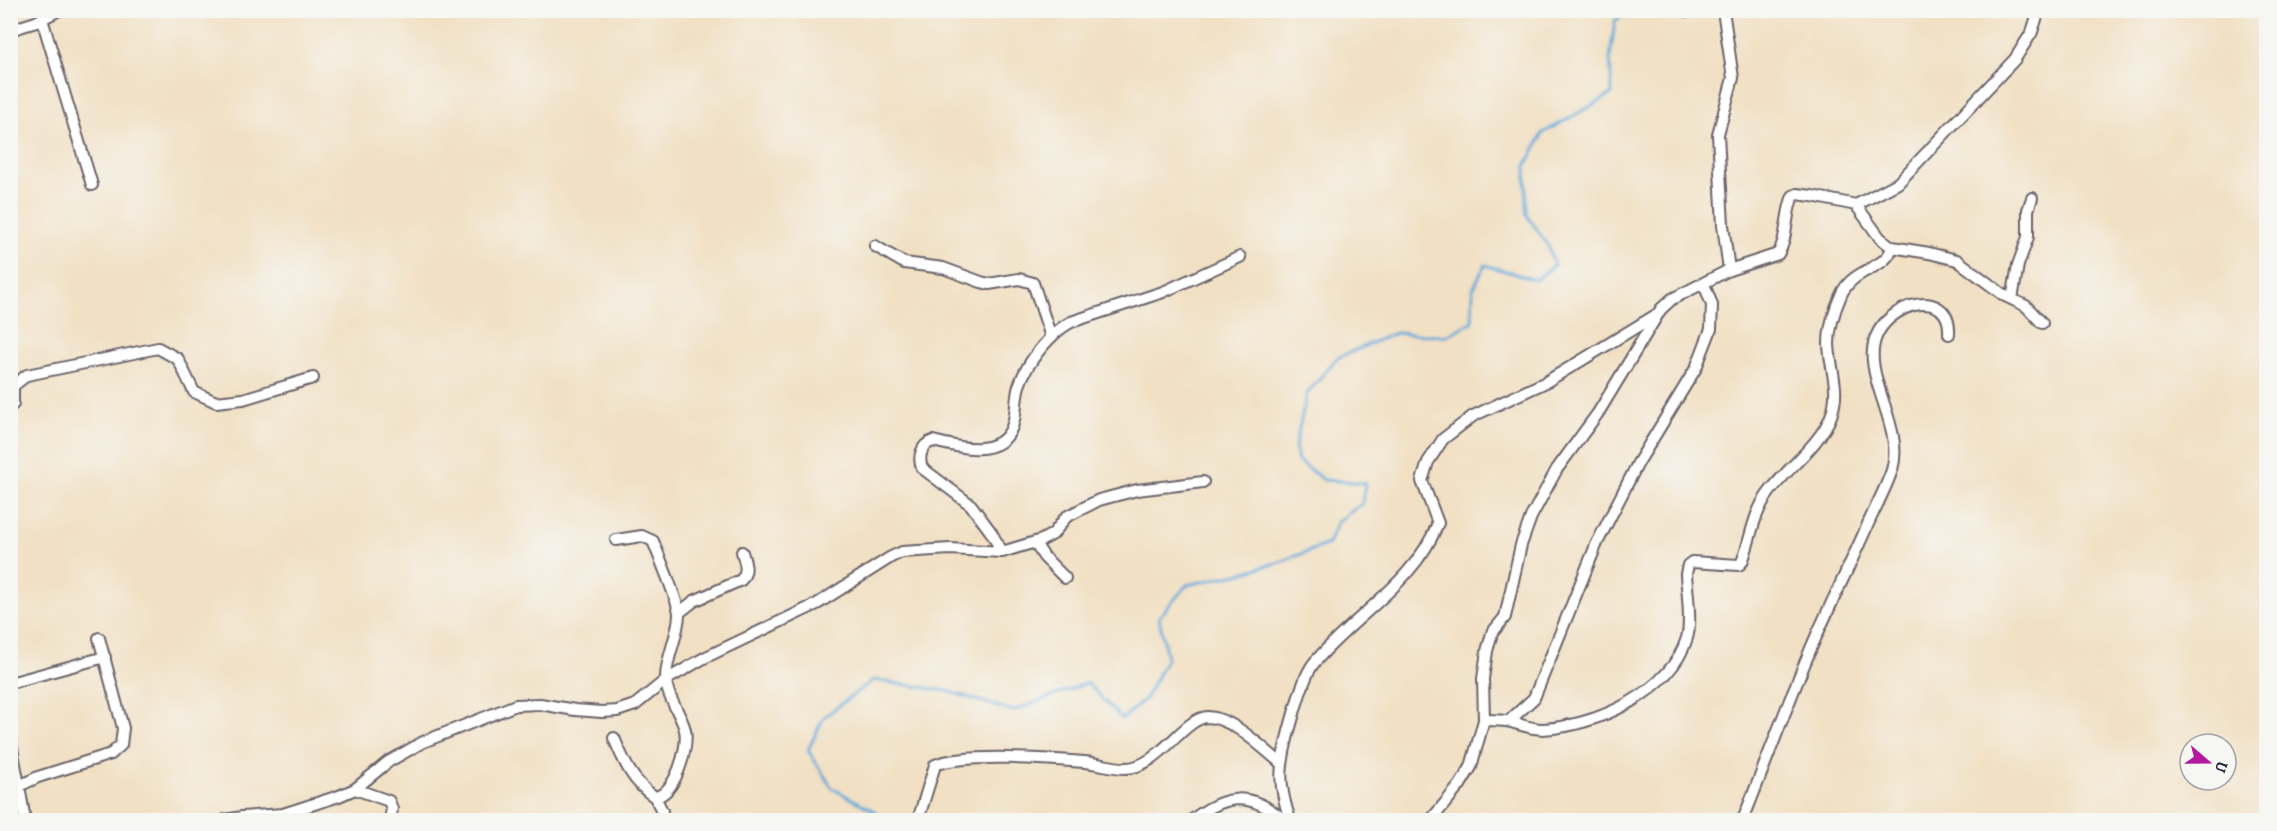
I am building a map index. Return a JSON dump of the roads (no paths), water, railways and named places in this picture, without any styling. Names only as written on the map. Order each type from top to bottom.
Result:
[{"type":"street","points":[[10,30],[42,19],[59,10]]},
{"type":"street","points":[[1723,10],[1733,78],[1718,134],[1723,225],[1729,270]]},
{"type":"street","points":[[1290,820],[1281,795],[1281,763],[1296,706],[1313,664],[1407,572],[1434,533],[1438,523],[1422,481],[1428,462],[1443,439],[1473,416],[1546,382],[1657,313],[1672,299],[1729,270],[1778,254],[1782,246],[1787,214],[1793,196],[1797,194],[1812,196],[1856,205],[1898,183],[1949,127],[1985,93],[2024,47],[2039,10]]},
{"type":"street","points":[[42,19],[92,185]]},
{"type":"street","points":[[2012,299],[2018,265],[2028,234],[2028,210],[2032,198]]},
{"type":"street","points":[[1856,205],[1880,238],[1892,247],[1958,260],[2012,299],[2026,306],[2042,322]]},
{"type":"street","points":[[875,246],[904,263],[944,268],[989,284],[1019,279],[1033,283],[1052,337]]},
{"type":"street","points":[[1484,720],[1509,721],[1528,728],[1557,727],[1600,716],[1629,702],[1666,676],[1688,636],[1687,566],[1692,562],[1741,564],[1755,518],[1767,495],[1821,435],[1831,416],[1836,397],[1836,384],[1829,344],[1841,293],[1864,270],[1885,262],[1892,247]]},
{"type":"street","points":[[1002,552],[991,532],[971,505],[924,471],[920,455],[925,445],[930,441],[972,449],[990,447],[1002,440],[1013,426],[1020,382],[1032,362],[1052,337],[1071,322],[1163,292],[1240,257]]},
{"type":"street","points":[[1509,721],[1534,698],[1597,543],[1638,463],[1696,368],[1711,329],[1712,304],[1704,284]]},
{"type":"street","points":[[1743,820],[1815,641],[1892,471],[1893,435],[1872,362],[1873,340],[1881,326],[1893,315],[1922,303],[1934,305],[1944,313],[1950,324],[1949,334]]},
{"type":"street","points":[[1431,820],[1469,771],[1484,720],[1483,679],[1487,651],[1492,633],[1505,617],[1521,545],[1531,517],[1557,469],[1598,413],[1657,313]]},
{"type":"street","points":[[10,407],[13,404],[14,387],[27,375],[158,348],[178,359],[194,392],[216,402],[243,399],[313,378]]},
{"type":"street","points":[[225,820],[283,814],[354,789],[388,762],[423,742],[516,705],[540,704],[575,710],[617,711],[635,705],[666,681],[704,658],[818,604],[896,554],[950,549],[1002,552],[1035,543],[1053,534],[1066,517],[1099,500],[1137,490],[1203,482]]},
{"type":"street","points":[[616,540],[642,536],[653,541],[680,612],[666,681],[677,713],[685,727],[686,740],[672,785],[663,795],[656,797]]},
{"type":"street","points":[[1035,543],[1065,578]]},
{"type":"street","points":[[680,612],[694,601],[741,580],[747,566],[742,552]]},
{"type":"street","points":[[19,786],[38,777],[111,754],[121,745],[123,728],[99,638]]},
{"type":"street","points":[[10,683],[105,657]]},
{"type":"street","points":[[918,820],[930,777],[935,765],[941,762],[974,758],[1086,762],[1127,769],[1167,748],[1193,722],[1208,717],[1242,731],[1281,763]]},
{"type":"street","points":[[10,737],[25,820]]},
{"type":"street","points":[[614,738],[626,766],[637,783],[656,797],[663,811],[658,820]]},
{"type":"street","points":[[354,789],[389,801],[392,809],[390,820]]},
{"type":"street","points":[[1192,820],[1215,807],[1242,799],[1259,802],[1284,820]]},
{"type":"waterway","points":[[877,820],[878,813],[832,788],[808,750],[824,717],[873,680],[947,691],[1013,711],[1087,683],[1122,719],[1145,699],[1167,658],[1159,617],[1187,585],[1242,573],[1328,544],[1338,521],[1362,504],[1365,483],[1324,480],[1298,461],[1295,446],[1307,394],[1337,358],[1395,333],[1446,336],[1472,322],[1473,289],[1485,265],[1536,280],[1554,265],[1549,247],[1526,214],[1526,166],[1543,133],[1612,94],[1610,58],[1615,21],[1629,10]]}]
